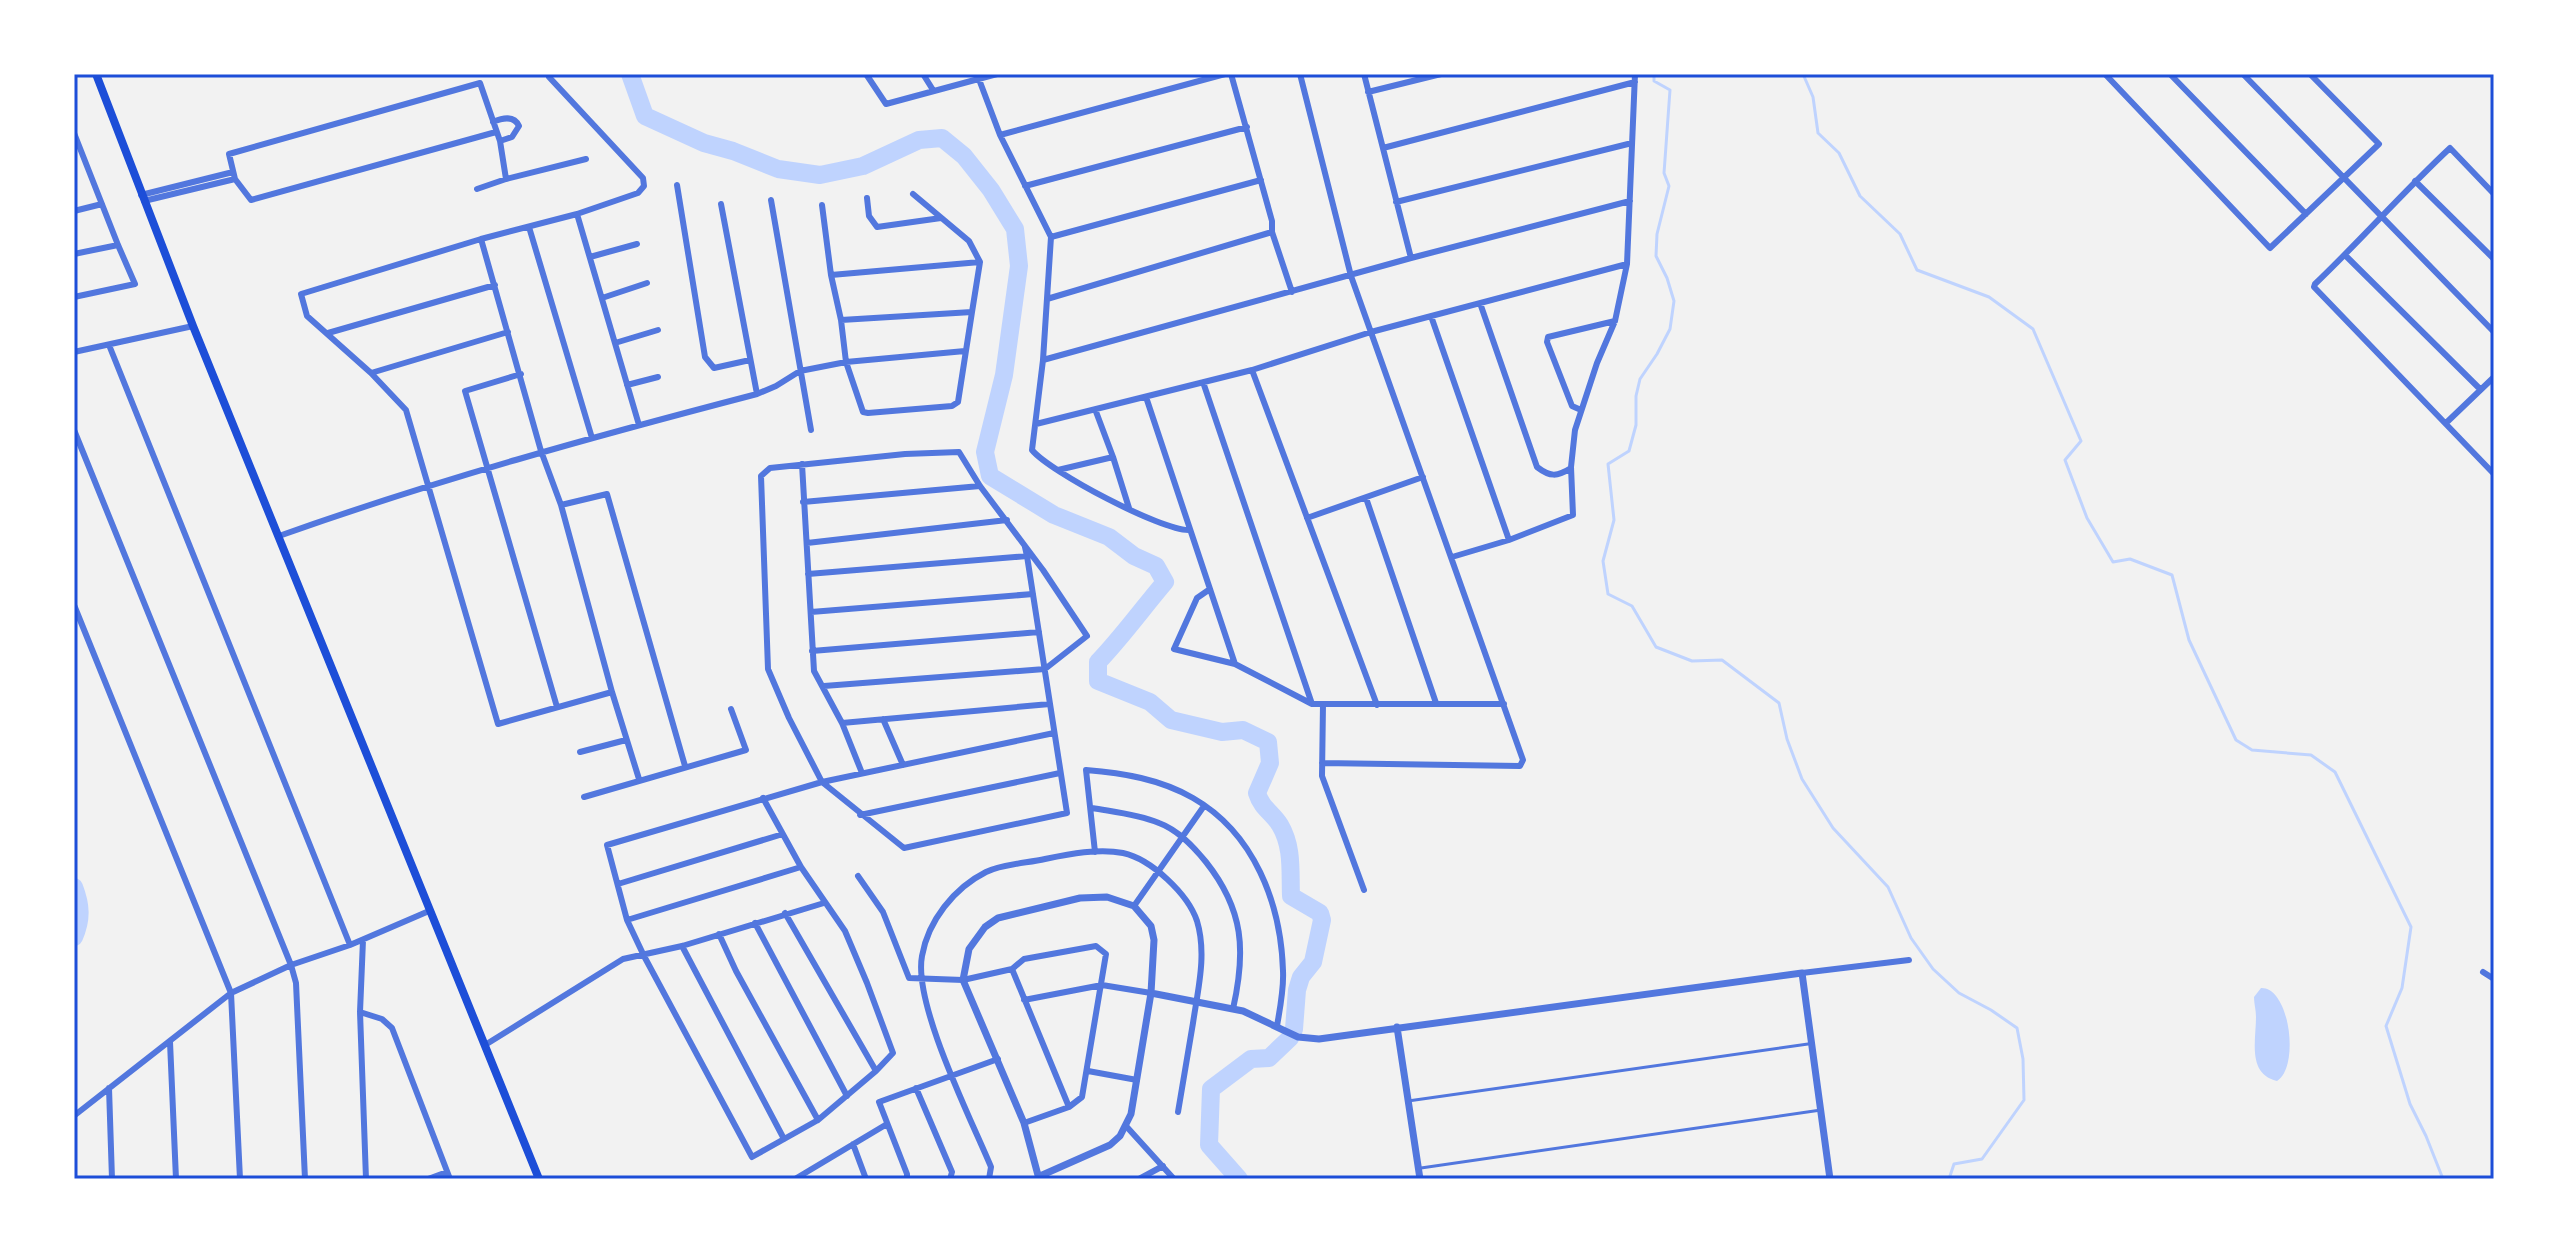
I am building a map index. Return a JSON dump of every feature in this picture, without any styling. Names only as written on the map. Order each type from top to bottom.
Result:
[{"type":"main road","points":[[96,74],[193,326],[539,1179]]},
{"type":"street","points":[[866,74],[886,104],[978,76],[997,74]]},
{"type":"street","points":[[923,74],[933,90]]},
{"type":"street","points":[[1000,135],[1225,74]]},
{"type":"street","points":[[1231,74],[1272,221],[1272,232],[1292,292]]},
{"type":"street","points":[[1300,74],[1351,276],[1523,755],[1520,766],[1322,763]]},
{"type":"street","points":[[1364,74],[1411,258]]},
{"type":"street","points":[[1368,92],[1441,74]]},
{"type":"street","points":[[2105,74],[2270,248],[2379,144],[2310,74]]},
{"type":"street","points":[[2170,74],[2306,214]]},
{"type":"street","points":[[2243,74],[2494,332]]},
{"type":"street","points":[[978,76],[1000,135],[1051,237],[1043,360],[1032,450],[1058,470],[1129,509],[1170,527],[1189,530]]},
{"type":"street","points":[[549,77],[643,178],[644,186],[638,193],[577,214],[481,239],[301,294],[307,316],[371,373],[406,410],[498,724],[612,692]]},
{"type":"street","points":[[1383,148],[1635,78],[1627,264],[1615,321],[1597,363],[1575,430],[1571,467],[1573,515],[1509,540],[1452,557]]},
{"type":"street","points":[[496,132],[251,200],[234,176],[229,154],[480,83],[500,141],[506,179]]},
{"type":"street","points":[[493,122],[510,118],[519,126],[512,137],[500,141]]},
{"type":"street","points":[[1025,186],[1247,127]]},
{"type":"street","points":[[74,133],[135,284],[74,297]]},
{"type":"street","points":[[1396,202],[1632,143]]},
{"type":"street","points":[[2494,194],[2450,148],[2315,284],[2315,289],[2494,474]]},
{"type":"street","points":[[477,189],[586,159]]},
{"type":"street","points":[[74,167],[86,164]]},
{"type":"street","points":[[142,198],[234,176]]},
{"type":"street","points":[[1051,237],[1261,180]]},
{"type":"street","points":[[2415,181],[2494,259]]},
{"type":"street","points":[[677,185],[705,357],[714,368],[750,360]]},
{"type":"street","points":[[822,205],[846,362],[860,407],[868,413],[952,406],[958,402],[980,262],[969,241],[913,194]]},
{"type":"street","points":[[867,198],[869,216],[877,227],[941,218]]},
{"type":"street","points":[[771,200],[811,430]]},
{"type":"street","points":[[1043,360],[1630,201]]},
{"type":"street","points":[[74,211],[102,204]]},
{"type":"street","points":[[721,204],[757,394]]},
{"type":"street","points":[[577,214],[639,425]]},
{"type":"street","points":[[529,227],[592,438]]},
{"type":"street","points":[[1047,299],[1272,232]]},
{"type":"street","points":[[481,239],[639,779]]},
{"type":"street","points":[[590,257],[637,244]]},
{"type":"street","points":[[74,254],[118,245]]},
{"type":"street","points":[[2345,255],[2480,389]]},
{"type":"street","points":[[831,275],[980,262]]},
{"type":"street","points":[[1036,424],[1252,370],[1371,332],[1627,264]]},
{"type":"street","points":[[602,298],[647,283]]},
{"type":"street","points":[[328,333],[495,285]]},
{"type":"street","points":[[1480,303],[1537,467],[1547,475],[1558,476],[1571,467]]},
{"type":"street","points":[[841,320],[972,312]]},
{"type":"street","points":[[1431,316],[1509,540]]},
{"type":"street","points":[[1581,410],[1572,406],[1547,342],[1548,337],[1615,321]]},
{"type":"street","points":[[74,352],[193,326]]},
{"type":"street","points":[[615,343],[658,330]]},
{"type":"street","points":[[371,373],[508,332]]},
{"type":"street","points":[[109,345],[350,945]]},
{"type":"street","points":[[279,536],[541,451],[757,394],[800,371],[846,362],[965,351]]},
{"type":"street","points":[[1252,370],[1377,705]]},
{"type":"street","points":[[521,374],[465,391],[557,707]]},
{"type":"street","points":[[627,385],[658,377]]},
{"type":"street","points":[[2446,423],[2494,377]]},
{"type":"street","points":[[1203,382],[1312,704]]},
{"type":"street","points":[[1146,397],[1235,664]]},
{"type":"street","points":[[1095,409],[1129,509]]},
{"type":"street","points":[[74,430],[291,965],[296,983],[305,1179]]},
{"type":"street","points":[[824,686],[1045,669],[1087,636],[959,452],[802,464],[770,468],[761,476],[768,669],[822,782],[904,848],[1067,813],[1045,669],[1025,547]]},
{"type":"street","points":[[1058,470],[1113,457]]},
{"type":"street","points":[[802,464],[814,671],[842,723],[862,773]]},
{"type":"street","points":[[1307,518],[1423,477]]},
{"type":"street","points":[[803,502],[980,486]]},
{"type":"street","points":[[561,505],[607,494],[685,766]]},
{"type":"street","points":[[1366,498],[1436,703]]},
{"type":"street","points":[[807,543],[1007,520]]},
{"type":"street","points":[[808,574],[1027,556]]},
{"type":"street","points":[[1210,589],[1197,598],[1174,649],[1235,664],[1312,704],[1504,704]]},
{"type":"street","points":[[811,612],[1033,594]]},
{"type":"street","points":[[74,605],[231,993],[240,1179]]},
{"type":"street","points":[[812,651],[1039,632]]},
{"type":"street","points":[[842,723],[1050,704]]},
{"type":"street","points":[[1323,704],[1322,776],[1364,890]]},
{"type":"street","points":[[584,797],[746,750],[731,709]]},
{"type":"street","points":[[883,719],[903,765]]},
{"type":"street","points":[[763,798],[801,867],[845,931],[892,1050],[891,1056],[876,1071],[818,1120],[752,1157],[627,920],[607,845],[763,798],[822,782],[1054,733]]},
{"type":"street","points":[[580,752],[626,740]]},
{"type":"street","points":[[1095,852],[1086,770],[1125,773],[1157,782],[1194,798],[1228,824],[1251,853],[1272,904],[1284,972],[1279,1027]]},
{"type":"street","points":[[860,815],[1060,773]]},
{"type":"street","points":[[1134,906],[1204,806]]},
{"type":"street","points":[[1092,808],[1127,813],[1161,823],[1183,837],[1221,882],[1234,908],[1242,952],[1233,1009]]},
{"type":"street","points":[[618,884],[783,834]]},
{"type":"street","points":[[989,1179],[991,1167],[934,1029],[923,990],[921,957],[930,930],[944,907],[962,887],[988,871],[1061,856],[1095,852],[1125,853],[1159,871],[1187,901],[1196,920],[1202,966],[1178,1112]]},
{"type":"street","points":[[627,920],[801,867]]},
{"type":"street","points":[[858,876],[883,912],[908,976],[913,979],[963,980],[1012,969],[1024,959],[1096,946],[1106,954],[1082,1097],[1069,1107],[1024,1123]]},
{"type":"street","points":[[1107,897],[1134,906],[1151,926],[1154,940],[1151,993],[1131,1114],[1120,1136],[1110,1145],[1040,1177],[1024,1123],[963,980],[969,949],[985,927],[998,918],[1080,898],[1107,897]]},
{"type":"street","points":[[485,1045],[623,959],[682,946],[824,903]]},
{"type":"street","points":[[75,1115],[231,993],[291,965],[363,940],[429,911]]},
{"type":"street","points":[[785,913],[876,1071]]},
{"type":"street","points":[[755,923],[847,1096]]},
{"type":"street","points":[[719,934],[818,1120]]},
{"type":"street","points":[[363,940],[360,1012],[366,1179]]},
{"type":"street","points":[[682,946],[784,1139]]},
{"type":"street","points":[[1024,1000],[1102,985],[1233,1009],[1298,1037],[1319,1039],[1909,960]]},
{"type":"street","points":[[1012,969],[1069,1107]]},
{"type":"street","points":[[2483,972],[2494,979]]},
{"type":"street","points":[[1802,973],[1830,1179]]},
{"type":"street","points":[[360,1012],[382,1019],[392,1028],[448,1176],[428,1179]]},
{"type":"street","points":[[1397,1027],[1420,1179]]},
{"type":"street","points":[[170,1042],[176,1179]]},
{"type":"street","points":[[907,1179],[879,1102],[998,1059]]},
{"type":"street","points":[[1088,1071],[1137,1080]]},
{"type":"street","points":[[109,1088],[112,1179]]},
{"type":"street","points":[[916,1088],[952,1172],[950,1179]]},
{"type":"street","points":[[795,1179],[887,1124]]},
{"type":"street","points":[[1126,1126],[1174,1179]]},
{"type":"street","points":[[853,1144],[866,1179]]},
{"type":"street","points":[[1139,1179],[1163,1166]]},
{"type":"lane","points":[[1408,1101],[1812,1043]]},
{"type":"lane","points":[[1418,1169],[1821,1110]]},
{"type":"water","points":[[2261,988],[2271,991],[2279,1000],[2288,1029],[2288,1060],[2284,1073],[2277,1081],[2261,1071],[2255,1055],[2254,997]]},
{"type":"waterway","points":[[630,74],[645,116],[704,143],[778,169],[820,175],[863,166],[919,140],[942,138],[964,156],[991,190],[1015,229],[1019,266],[1004,375],[985,452],[990,476],[1054,515],[1109,537],[1134,556],[1156,566],[1165,582],[1098,662],[1098,681],[1150,702],[1171,720],[1222,732],[1243,730],[1268,742],[1270,763],[1257,793],[1280,825],[1287,842],[1291,896],[1320,913],[1322,920],[1313,962],[1301,977],[1297,990],[1294,1029],[1290,1038],[1269,1058],[1251,1059],[1211,1089],[1209,1145],[1239,1179]]},
{"type":"waterway","points":[[1654,74],[1654,81],[1670,90],[1664,173],[1669,186],[1657,234],[1656,256],[1674,301],[1670,329],[1640,379],[1636,396],[1636,425],[1629,451],[1608,464],[1614,520],[1603,561],[1608,594],[1632,606],[1656,647],[1692,661],[1722,660],[1779,703],[1787,739],[1802,779],[1833,828],[1888,887],[1911,938],[1933,969],[1959,993],[2017,1028],[2023,1059],[2024,1100],[1982,1159],[1954,1164],[1949,1179]]},
{"type":"waterway","points":[[1803,74],[1813,97],[1818,133],[1839,153],[1860,196],[1900,234],[1917,270],[1989,297],[2033,329],[2081,441],[2065,460],[2087,518],[2113,562],[2130,559],[2172,575],[2189,640],[2236,740],[2252,750],[2311,755],[2335,772],[2411,927],[2402,988],[2386,1026],[2410,1104],[2443,1179]]},
{"type":"waterway","points":[[74,887],[80,912],[74,937]]}]
